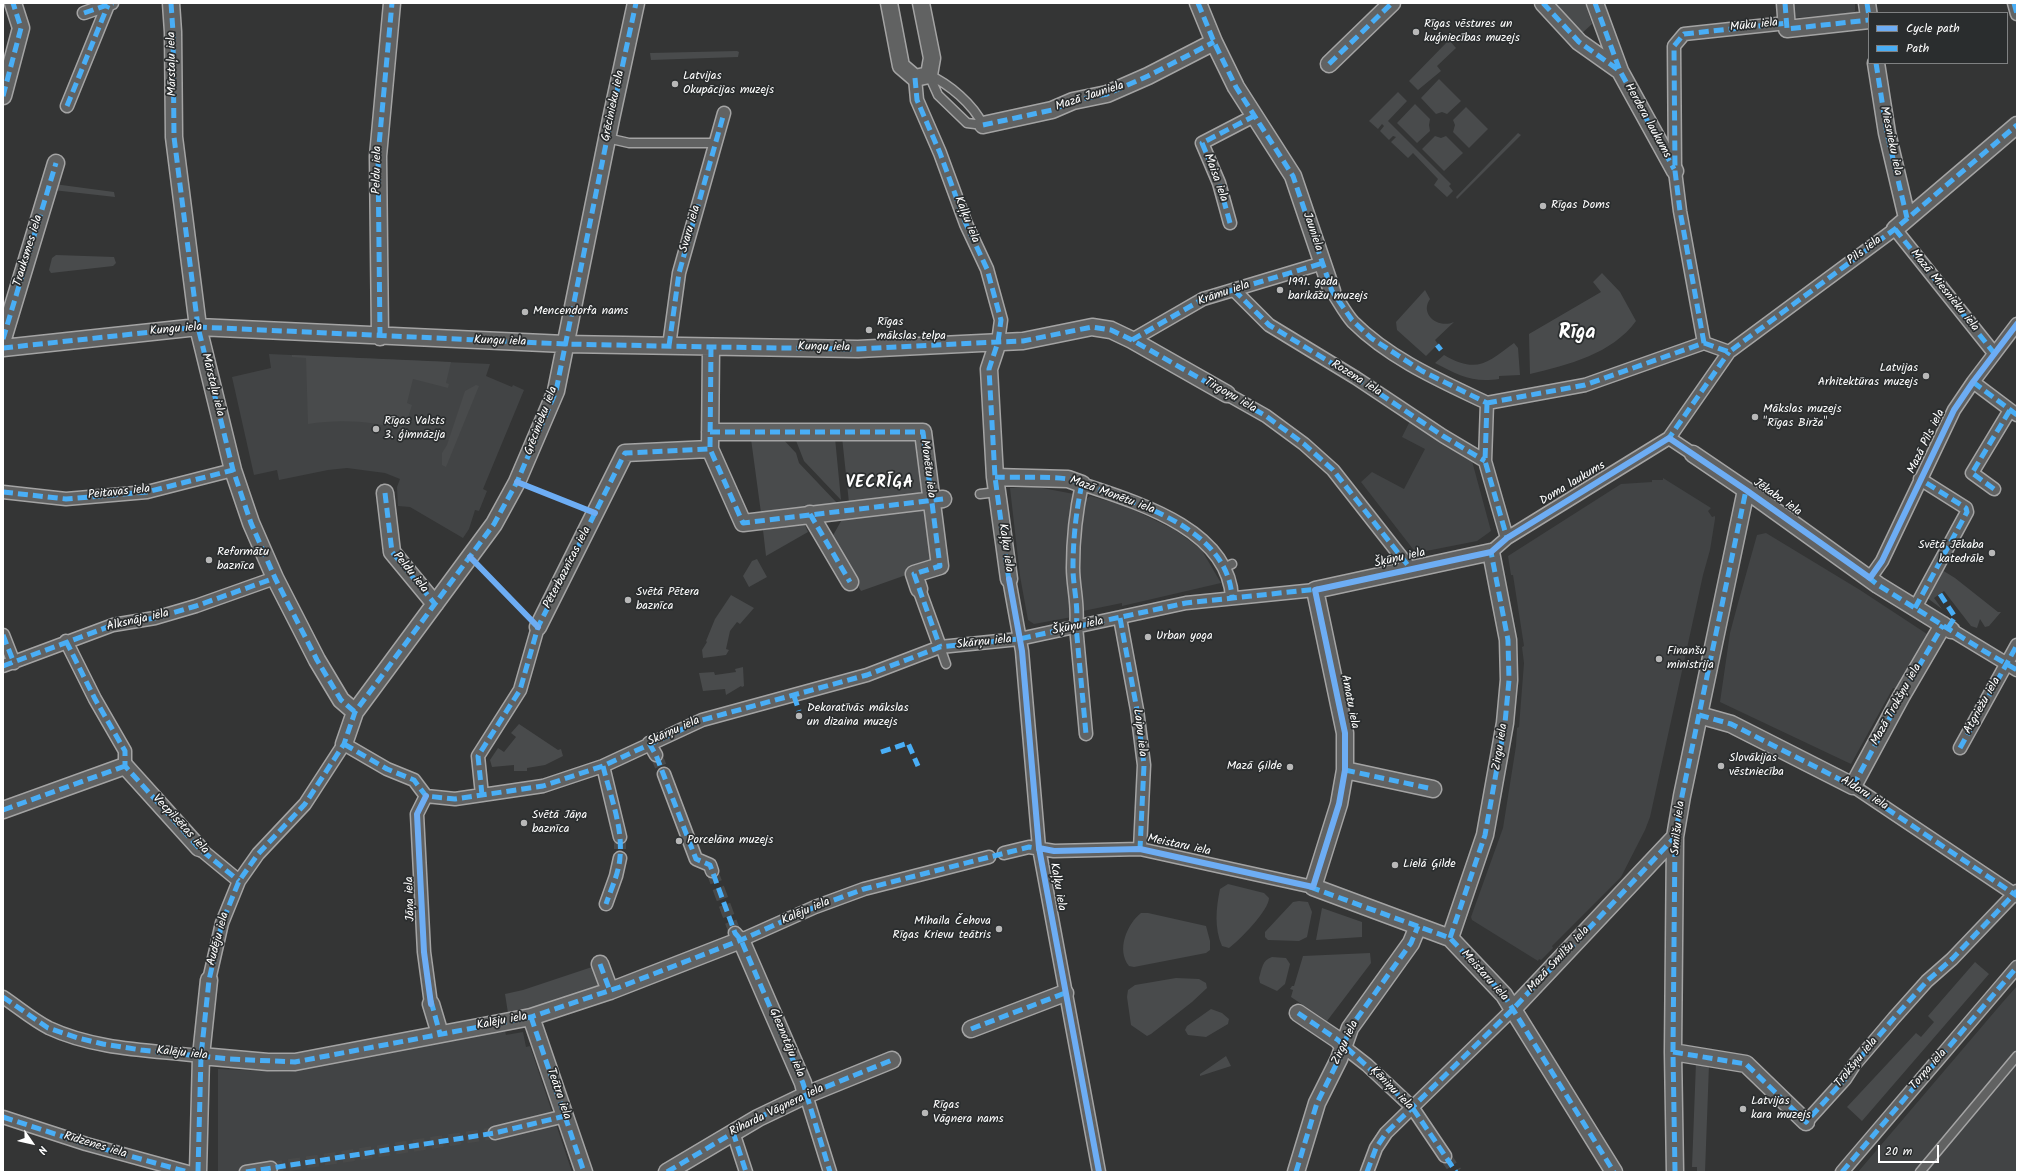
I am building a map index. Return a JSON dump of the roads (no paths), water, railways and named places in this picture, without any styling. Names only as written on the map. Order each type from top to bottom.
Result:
[{"type":"street","points":[[3,96],[21,28],[13,3]]},
{"type":"street","name":"Mārstaļu iela","points":[[171,3],[173,32],[174,137],[198,327],[233,470],[252,523],[275,578],[329,680],[342,700],[355,712]]},
{"type":"street","name":"Peldu iela","points":[[380,337],[378,156],[392,3]]},
{"type":"street","name":"Grēcinieku iela","points":[[344,744],[355,712],[494,524],[517,482],[556,391],[636,3]]},
{"type":"street","points":[[889,3],[901,66],[922,76]]},
{"type":"street","name":"Kaļķu iela","points":[[921,3],[932,58],[922,76],[917,100],[940,152],[966,224],[987,269],[1001,320],[998,342],[989,369],[996,485],[1009,579],[1022,651],[1039,848],[1099,1172]]},
{"type":"street","name":"Jauniela","points":[[1198,3],[1214,42],[1236,87],[1293,176],[1332,291],[1352,320],[1371,338],[1422,371],[1487,403]]},
{"type":"street","points":[[1330,64],[1392,3]]},
{"type":"street","name":"Herdera laukums","points":[[1543,3],[1578,42],[1620,71]]},
{"type":"street","name":"Herdera laukums","points":[[1596,3],[1620,71],[1675,171]]},
{"type":"street","points":[[1785,3],[1787,23]]},
{"type":"street","points":[[2014,3],[2017,14]]},
{"type":"street","points":[[84,13],[110,4]]},
{"type":"street","points":[[67,106],[110,4]]},
{"type":"street","name":"Mūku iela","points":[[1675,171],[1674,46],[1684,34],[1787,23],[1788,30],[1868,19]]},
{"type":"street","name":"Mazā Jauniela","points":[[982,125],[1052,110],[1073,101],[1107,94],[1148,76],[1214,42]]},
{"type":"street","name":"Miesnieku iela","points":[[1876,64],[1887,133],[1907,218]]},
{"type":"street","name":"Svaru iela","points":[[669,346],[679,273],[724,113]]},
{"type":"street","name":"Maisa iela","points":[[1230,223],[1219,183],[1202,143],[1254,116]]},
{"type":"street","name":"Pils iela","points":[[1729,352],[1895,229],[2017,125]]},
{"type":"street","name":"Trauksmes iela","points":[[3,339],[56,163]]},
{"type":"street","points":[[1675,171],[1680,211],[1704,343]]},
{"type":"street","name":"Mazā Miesnieku iela","points":[[1895,229],[1994,353]]},
{"type":"street","name":"Krāmu iela","points":[[1132,340],[1203,299],[1322,263]]},
{"type":"street","name":"Rozena iela","points":[[1234,290],[1269,325],[1356,378],[1443,436],[1485,461]]},
{"type":"street","name":"Mazā Pils iela","points":[[1870,578],[1882,560],[1954,410],[1994,353],[2017,324]]},
{"type":"street","name":"Tirgoņu iela","points":[[998,342],[1023,341],[1092,326],[1111,330],[1132,340],[1266,416],[1304,444],[1333,470],[1410,568]]},
{"type":"street","name":"Kungu iela","points":[[3,348],[198,327],[380,337],[565,344],[711,347],[858,349],[998,342]]},
{"type":"street","points":[[1507,538],[1485,461],[1487,403],[1585,385],[1704,343],[1729,352]]},
{"type":"street","points":[[711,347],[710,449],[743,523],[937,499]]},
{"type":"street","name":"Doma laukums","points":[[1491,552],[1507,538],[1669,438],[1729,352]]},
{"type":"street","points":[[1973,382],[2013,412],[1972,473],[1994,489]]},
{"type":"street","name":"Monētu iela","points":[[710,432],[923,432],[937,499],[940,566],[914,574],[940,647]]},
{"type":"street","name":"Jēkaba iela","points":[[1669,438],[1914,608],[2017,670]]},
{"type":"street","name":"Pēterbaznīcas iela","points":[[482,795],[478,756],[520,690],[538,627],[625,453],[710,449]]},
{"type":"street","name":"Peitavas iela","points":[[3,492],[66,498],[147,492],[233,470]]},
{"type":"street","name":"Mazā Monētu iela","points":[[996,485],[1068,479],[1150,508],[1200,533],[1212,550],[1228,566],[1232,587],[1232,598]]},
{"type":"street","points":[[1914,608],[1968,512],[1966,508],[1920,479]]},
{"type":"street","points":[[1082,484],[1079,499],[1073,567],[1077,617],[1076,626],[1086,734]]},
{"type":"street","name":"Smilšu iela","points":[[1675,1172],[1673,1052],[1675,837],[1746,490]]},
{"type":"street","name":"Peldu iela","points":[[385,493],[392,552],[435,604]]},
{"type":"street","points":[[810,514],[850,582]]},
{"type":"street","name":"Šķūņu iela","points":[[1019,639],[1186,603],[1315,590],[1410,568],[1491,552]]},
{"type":"street","name":"Zirgu iela","points":[[1450,938],[1485,835],[1495,787],[1507,701],[1509,680],[1508,640],[1491,552]]},
{"type":"street","name":"Alksnāja iela","points":[[8,665],[66,641],[113,625],[155,618],[196,606],[275,578]]},
{"type":"street","name":"Amatu iela","points":[[1313,888],[1339,804],[1345,770],[1345,734],[1315,590]]},
{"type":"street","name":"Laipu iela","points":[[1120,618],[1137,710],[1144,765],[1140,849]]},
{"type":"street","name":"Mazā Trokšņu iela","points":[[1853,786],[1901,697],[1947,628]]},
{"type":"street","points":[[3,635],[8,665]]},
{"type":"street","name":"Skārņu iela","points":[[426,796],[455,799],[543,786],[603,766],[649,743],[702,720],[867,675],[940,647],[1019,639]]},
{"type":"street","points":[[3,810],[125,766],[125,751],[95,699],[66,641]]},
{"type":"street","name":"Atgriežu iela","points":[[1960,748],[2017,645]]},
{"type":"street","name":"Aldaru iela","points":[[1699,715],[1731,724],[1853,786],[2016,894]]},
{"type":"street","points":[[649,743],[656,755]]},
{"type":"street","points":[[344,744],[387,769],[414,780],[426,796]]},
{"type":"street","name":"Audēju iela","points":[[198,1172],[201,1056],[208,980],[222,923],[239,881],[258,854],[305,804],[344,744]]},
{"type":"street","name":"Vecpilsētas iela","points":[[125,766],[200,848],[239,881]]},
{"type":"street","points":[[603,766],[620,837]]},
{"type":"street","points":[[1345,770],[1433,789]]},
{"type":"street","points":[[664,774],[696,859],[710,865],[712,871]]},
{"type":"street","name":"Jāņa iela","points":[[426,796],[417,814],[426,1004],[440,1034]]},
{"type":"street","name":"Mazā Smilšu iela","points":[[1367,1172],[1376,1148],[1386,1133],[1513,1009],[1675,837]]},
{"type":"street","points":[[1004,854],[1029,847],[1039,848]]},
{"type":"street","name":"Meistaru iela","points":[[1039,848],[1054,851],[1140,849],[1313,888],[1450,938],[1504,995],[1614,1172]]},
{"type":"street","name":"Kalēju iela","points":[[3,997],[48,1028],[78,1038],[141,1050],[268,1062],[296,1062],[531,1017],[610,991],[738,936],[864,889],[989,857]]},
{"type":"street","points":[[606,904],[616,876],[620,858]]},
{"type":"street","name":"Trokšņu iela","points":[[1673,1052],[1746,1064],[1806,1122],[1845,1079],[1854,1065],[1903,1007],[2016,894]]},
{"type":"street","name":"Zirgu iela","points":[[1296,1172],[1317,1103],[1344,1047],[1350,1028],[1411,943],[1418,926]]},
{"type":"street","name":"Gleznotāju iela","points":[[738,936],[803,1083],[830,1172]]},
{"type":"street","points":[[600,964],[610,991]]},
{"type":"street","name":"Torņa iela","points":[[1842,1172],[2017,968]]},
{"type":"street","points":[[971,1029],[1065,993]]},
{"type":"street","points":[[1298,1013],[1338,1040],[1344,1047]]},
{"type":"street","name":"Teātra iela","points":[[531,1017],[584,1172]]},
{"type":"street","name":"Ķēniņu iela","points":[[1344,1047],[1367,1065],[1412,1107],[1445,1156]]},
{"type":"street","name":"Riharda Vāgnera iela","points":[[667,1172],[733,1132],[806,1094],[892,1060]]},
{"type":"street","points":[[495,1133],[565,1116]]},
{"type":"street","name":"Rīdzenes iela","points":[[3,1117],[86,1144],[188,1172]]},
{"type":"street","points":[[733,1132],[746,1172]]},
{"type":"street","points":[[246,1172],[271,1168]]},
{"type":"lane","points":[[922,76],[944,82],[979,117],[982,125],[967,123],[938,95],[922,76]]},
{"type":"lane","points":[[607,138],[629,143],[716,143]]},
{"type":"lane","points":[[980,494],[996,485]]},
{"type":"lane","points":[[940,647],[946,664]]},
{"type":"lane","points":[[1920,1172],[2017,1056]]},
{"type":"tunnel","points":[[656,755],[664,774]]},
{"type":"tunnel","points":[[620,837],[620,858]]},
{"type":"tunnel","points":[[712,871],[735,933]]},
{"type":"tunnel","points":[[271,1168],[495,1133]]},
{"type":"tunnel","points":[[1445,1156],[1456,1172]]},
{"type":"place","name":"Rīgas vēstures un kuģniecības muzejs","points":[[1416,32]]},
{"type":"place","name":"Latvijas Okupācijas muzejs","points":[[675,84]]},
{"type":"place","name":"Rīgas Doms","points":[[1543,206]]},
{"type":"place","name":"1991. gada barikāžu muzejs","points":[[1280,290]]},
{"type":"place","name":"Mencendorfa nams","points":[[525,312]]},
{"type":"place","name":"Rīgas mākslas telpa","points":[[869,330]]},
{"type":"place","name":"Latvijas Arhitektūras muzejs","points":[[1926,376]]},
{"type":"place","name":"Mākslas muzejs \"Rīgas Birža\"","points":[[1755,417]]},
{"type":"place","name":"Rīgas Valsts 3. ģimnāzija","points":[[376,429]]},
{"type":"place","name":"Svētā Jēkaba katedrāle","points":[[1992,553]]},
{"type":"place","name":"Reformātu baznīca","points":[[209,560]]},
{"type":"place","name":"Svētā Pētera baznīca","points":[[628,600]]},
{"type":"place","name":"Urban yoga","points":[[1148,637]]},
{"type":"place","name":"Finanšu ministrija","points":[[1659,659]]},
{"type":"place","name":"Dekoratīvās mākslas un dizaina muzejs","points":[[799,716]]},
{"type":"place","name":"Slovākijas vēstniecība","points":[[1721,766]]},
{"type":"place","name":"Mazā Ģilde","points":[[1290,767]]},
{"type":"place","name":"Svētā Jāņa baznīca","points":[[524,823]]},
{"type":"place","name":"Porcelāna muzejs","points":[[679,841]]},
{"type":"place","name":"Lielā Ģilde","points":[[1395,865]]},
{"type":"place","name":"Mihaila Čehova Rīgas Krievu teātris","points":[[999,929]]},
{"type":"place","name":"Latvijas kara muzejs","points":[[1743,1109]]},
{"type":"place","name":"Rīgas Vāgnera nams","points":[[925,1113]]},
{"type":"district","name":"Rīga","points":[[1577,335]]},
{"type":"district","name":"VECRĪGA","points":[[880,484]]}]
